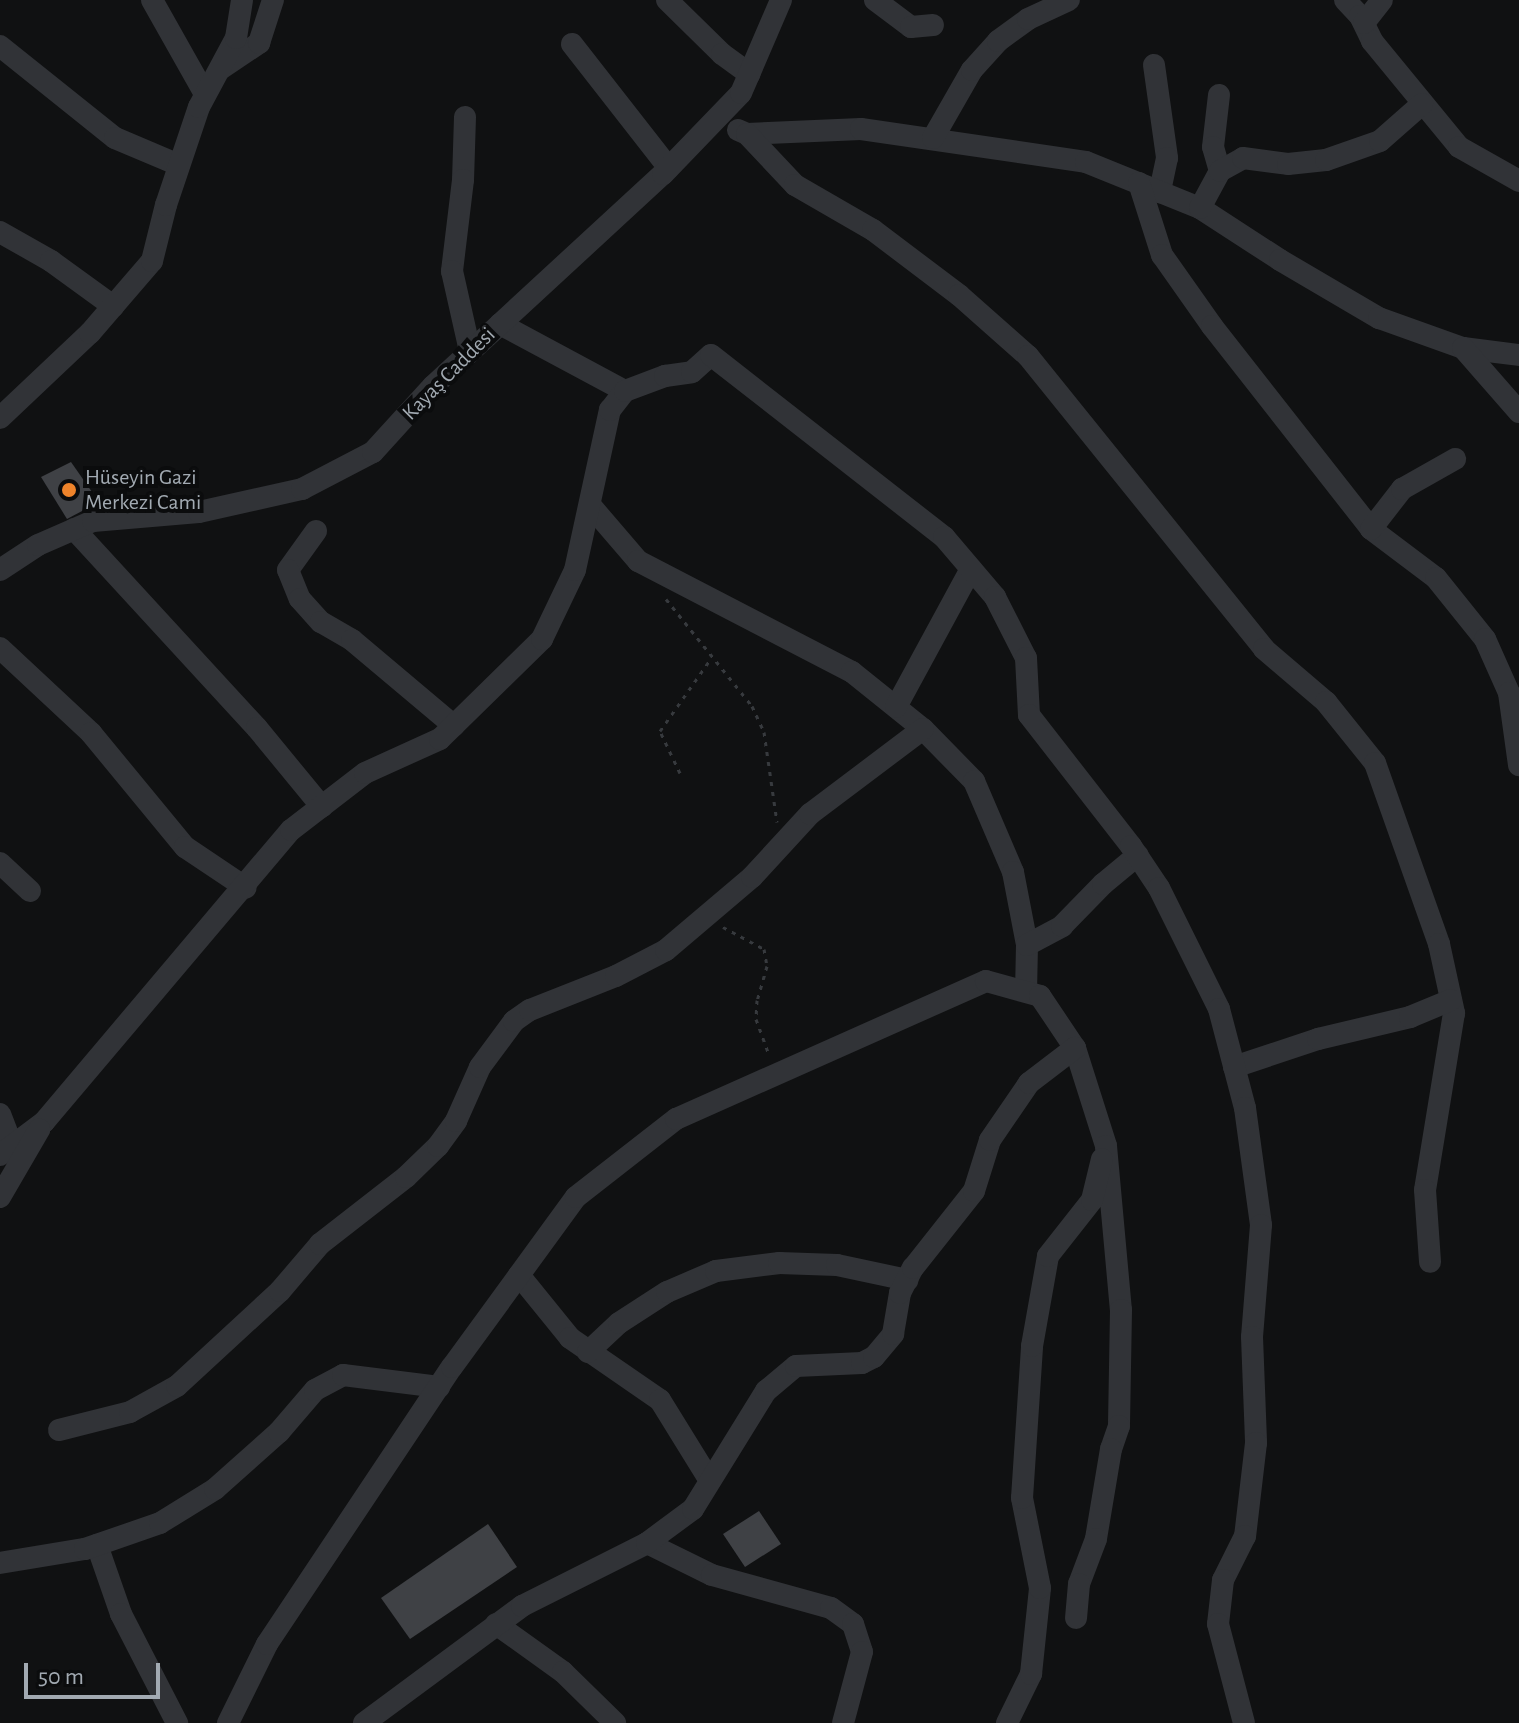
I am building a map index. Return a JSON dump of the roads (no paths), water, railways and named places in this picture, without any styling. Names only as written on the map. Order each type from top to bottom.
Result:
[{"type":"street","points":[[152,0],[205,94]]},
{"type":"street","points":[[0,418],[113,306],[152,261],[179,165],[205,94],[236,38],[242,0]]},
{"type":"street","points":[[218,71],[259,43],[273,0]]},
{"type":"street","points":[[667,0],[722,54],[750,74]]},
{"type":"street","name":"Kayaş Caddesi","points":[[0,570],[38,545],[93,521],[199,512],[302,489],[373,452],[470,351],[669,168],[741,93],[781,0]]},
{"type":"street","points":[[875,0],[911,27],[933,25]]},
{"type":"street","points":[[933,138],[972,70],[998,41],[1028,19],[1069,0]]},
{"type":"street","points":[[1345,0],[1364,23],[1372,41],[1459,147],[1519,181]]},
{"type":"street","points":[[1364,23],[1382,0]]},
{"type":"street","points":[[572,44],[669,168]]},
{"type":"street","points":[[0,46],[115,138],[179,165]]},
{"type":"street","points":[[1154,65],[1167,158],[1149,188],[1162,255],[1212,326],[1371,529],[1436,578],[1485,639],[1509,693],[1519,765]]},
{"type":"street","points":[[1219,95],[1213,147],[1220,171]]},
{"type":"street","points":[[1200,208],[1220,171],[1243,158],[1288,164],[1326,160],[1380,141],[1422,104]]},
{"type":"street","points":[[465,117],[463,180],[452,271],[470,351]]},
{"type":"street","points":[[715,120],[747,134],[795,185],[873,230],[959,295],[1028,356],[1101,451],[1175,535],[1264,649],[1326,702],[1375,763],[1439,944],[1454,1013],[1425,1190],[1430,1262]]},
{"type":"street","points":[[747,134],[861,129],[1086,162],[1200,208],[1280,260],[1379,318],[1463,348],[1519,355]]},
{"type":"street","points":[[0,232],[51,261],[113,306]]},
{"type":"street","points":[[500,324],[625,391]]},
{"type":"street","points":[[1463,348],[1519,412]]},
{"type":"street","points":[[0,1197],[44,1122],[246,888],[291,830],[365,773],[440,739],[542,639],[575,570],[610,410],[625,391],[665,376],[692,372],[711,355],[944,537],[995,597],[1026,658],[1029,715],[1138,855],[1159,888],[1219,1009],[1245,1108],[1261,1225],[1252,1337],[1256,1443],[1245,1536],[1223,1580],[1218,1624],[1244,1723]]},
{"type":"street","points":[[1371,529],[1402,489],[1455,459]]},
{"type":"street","points":[[590,505],[638,561],[852,672],[923,729],[974,781],[1013,872],[1027,945],[1026,991]]},
{"type":"street","points":[[74,529],[257,728],[322,807]]},
{"type":"street","points":[[316,531],[288,570],[300,599],[321,622],[352,640],[454,726]]},
{"type":"street","points":[[896,707],[971,569]]},
{"type":"street","points":[[0,648],[91,733],[185,847],[246,888]]},
{"type":"street","points":[[59,1430],[130,1412],[177,1386],[280,1291],[320,1244],[406,1177],[438,1146],[456,1121],[480,1067],[514,1021],[530,1010],[645,963],[704,921],[752,877],[782,842],[842,788],[923,729]]},
{"type":"street","points":[[1027,945],[1062,926],[1138,855]]},
{"type":"street","points":[[0,863],[30,891]]},
{"type":"street","points":[[228,1723],[267,1644],[439,1387],[576,1197],[676,1119],[986,981],[1040,996],[1075,1048],[1106,1146],[1121,1310],[1119,1426],[1111,1449],[1096,1539],[1079,1584],[1076,1618]]},
{"type":"street","points":[[1234,1067],[1318,1039],[1410,1017],[1451,1000]]},
{"type":"street","points":[[364,1723],[522,1606],[647,1543],[693,1509],[766,1391],[796,1366],[862,1363],[874,1357],[893,1334],[900,1293],[907,1280],[974,1191],[990,1140],[1029,1083],[1075,1048]]},
{"type":"street","points":[[0,1114],[6,1150],[44,1122]]},
{"type":"street","points":[[1007,1723],[1031,1674],[1040,1588],[1022,1498],[1032,1346],[1048,1256],[1092,1200],[1106,1146]]},
{"type":"street","points":[[588,1352],[619,1323],[667,1292],[716,1271],[779,1263],[837,1265],[907,1280]]},
{"type":"street","points":[[519,1275],[570,1338],[660,1400],[710,1481]]},
{"type":"street","points":[[0,1563],[97,1545],[160,1523],[215,1489],[279,1432],[315,1390],[343,1375],[439,1387]]},
{"type":"street","points":[[647,1543],[712,1575],[831,1608],[853,1624],[862,1652],[843,1723]]},
{"type":"street","points":[[97,1545],[121,1614],[177,1723]]},
{"type":"street","points":[[496,1624],[563,1672],[615,1723]]},
{"type":"place","name":"Hüseyin Gazi Merkezi Cami","points":[[69,490]]}]
